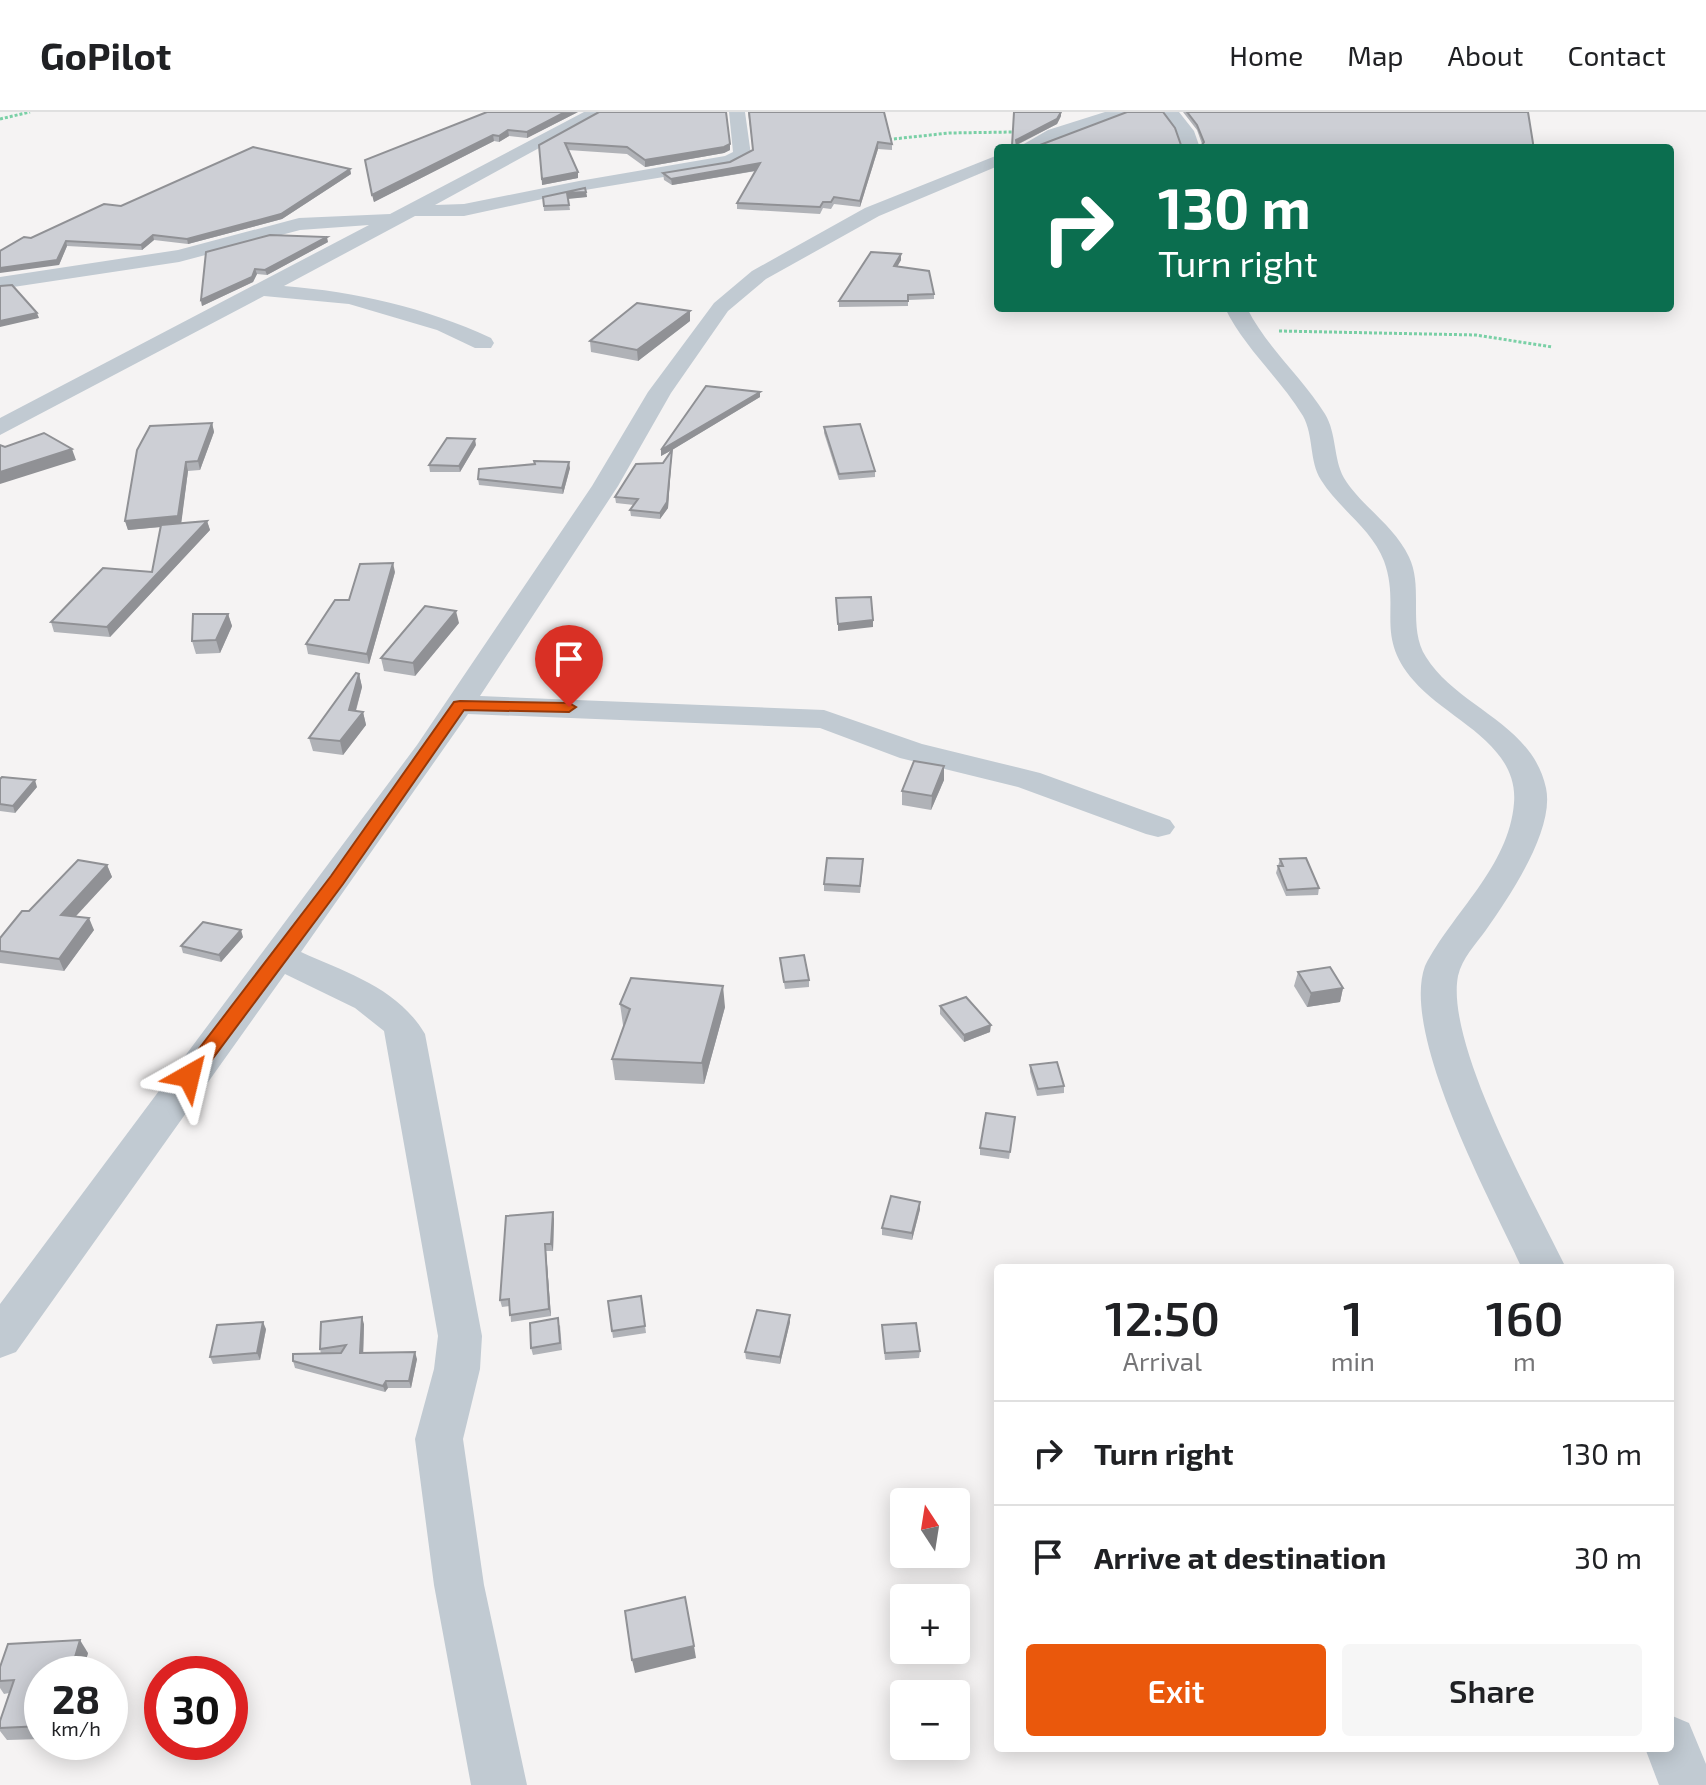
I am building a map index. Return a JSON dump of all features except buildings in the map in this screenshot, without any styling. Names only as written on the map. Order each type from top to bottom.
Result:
[{"type":"street","points":[[0,428],[597,112]]},
{"type":"street","points":[[0,283],[179,256],[299,224],[464,210],[579,186],[730,161],[742,155],[737,112]]},
{"type":"street","points":[[1034,144],[1054,134],[1122,112]]},
{"type":"street","points":[[1170,112],[1185,131],[1190,144]]},
{"type":"street","points":[[0,1339],[460,705],[605,486],[668,381],[721,307],[759,275],[872,212],[994,162]]},
{"type":"street","points":[[262,290],[290,295],[350,298],[445,325],[483,343]]},
{"type":"street","points":[[1241,318],[1316,418],[1324,458],[1332,477],[1396,557],[1403,599],[1401,634],[1411,657],[1437,686],[1514,752],[1530,787],[1532,807],[1520,839],[1489,897],[1438,978],[1440,1012],[1450,1054],[1542,1264]]},
{"type":"street","points":[[460,705],[631,709],[824,719],[911,751],[1029,780],[1158,827]]},
{"type":"street","points":[[279,957],[369,1001],[393,1016],[406,1034],[460,1336],[457,1369],[439,1439],[441,1463],[459,1585],[499,1785]]},
{"type":"street","points":[[1674,1752],[1687,1785]]},
{"type":"path","points":[[0,119],[30,112]]},
{"type":"path","points":[[877,140],[963,132],[1054,134]]},
{"type":"path","points":[[1241,318],[1476,335],[1552,347]]},
{"type":"route","points":[[189,1076],[337,880],[460,705],[569,707]]}]
